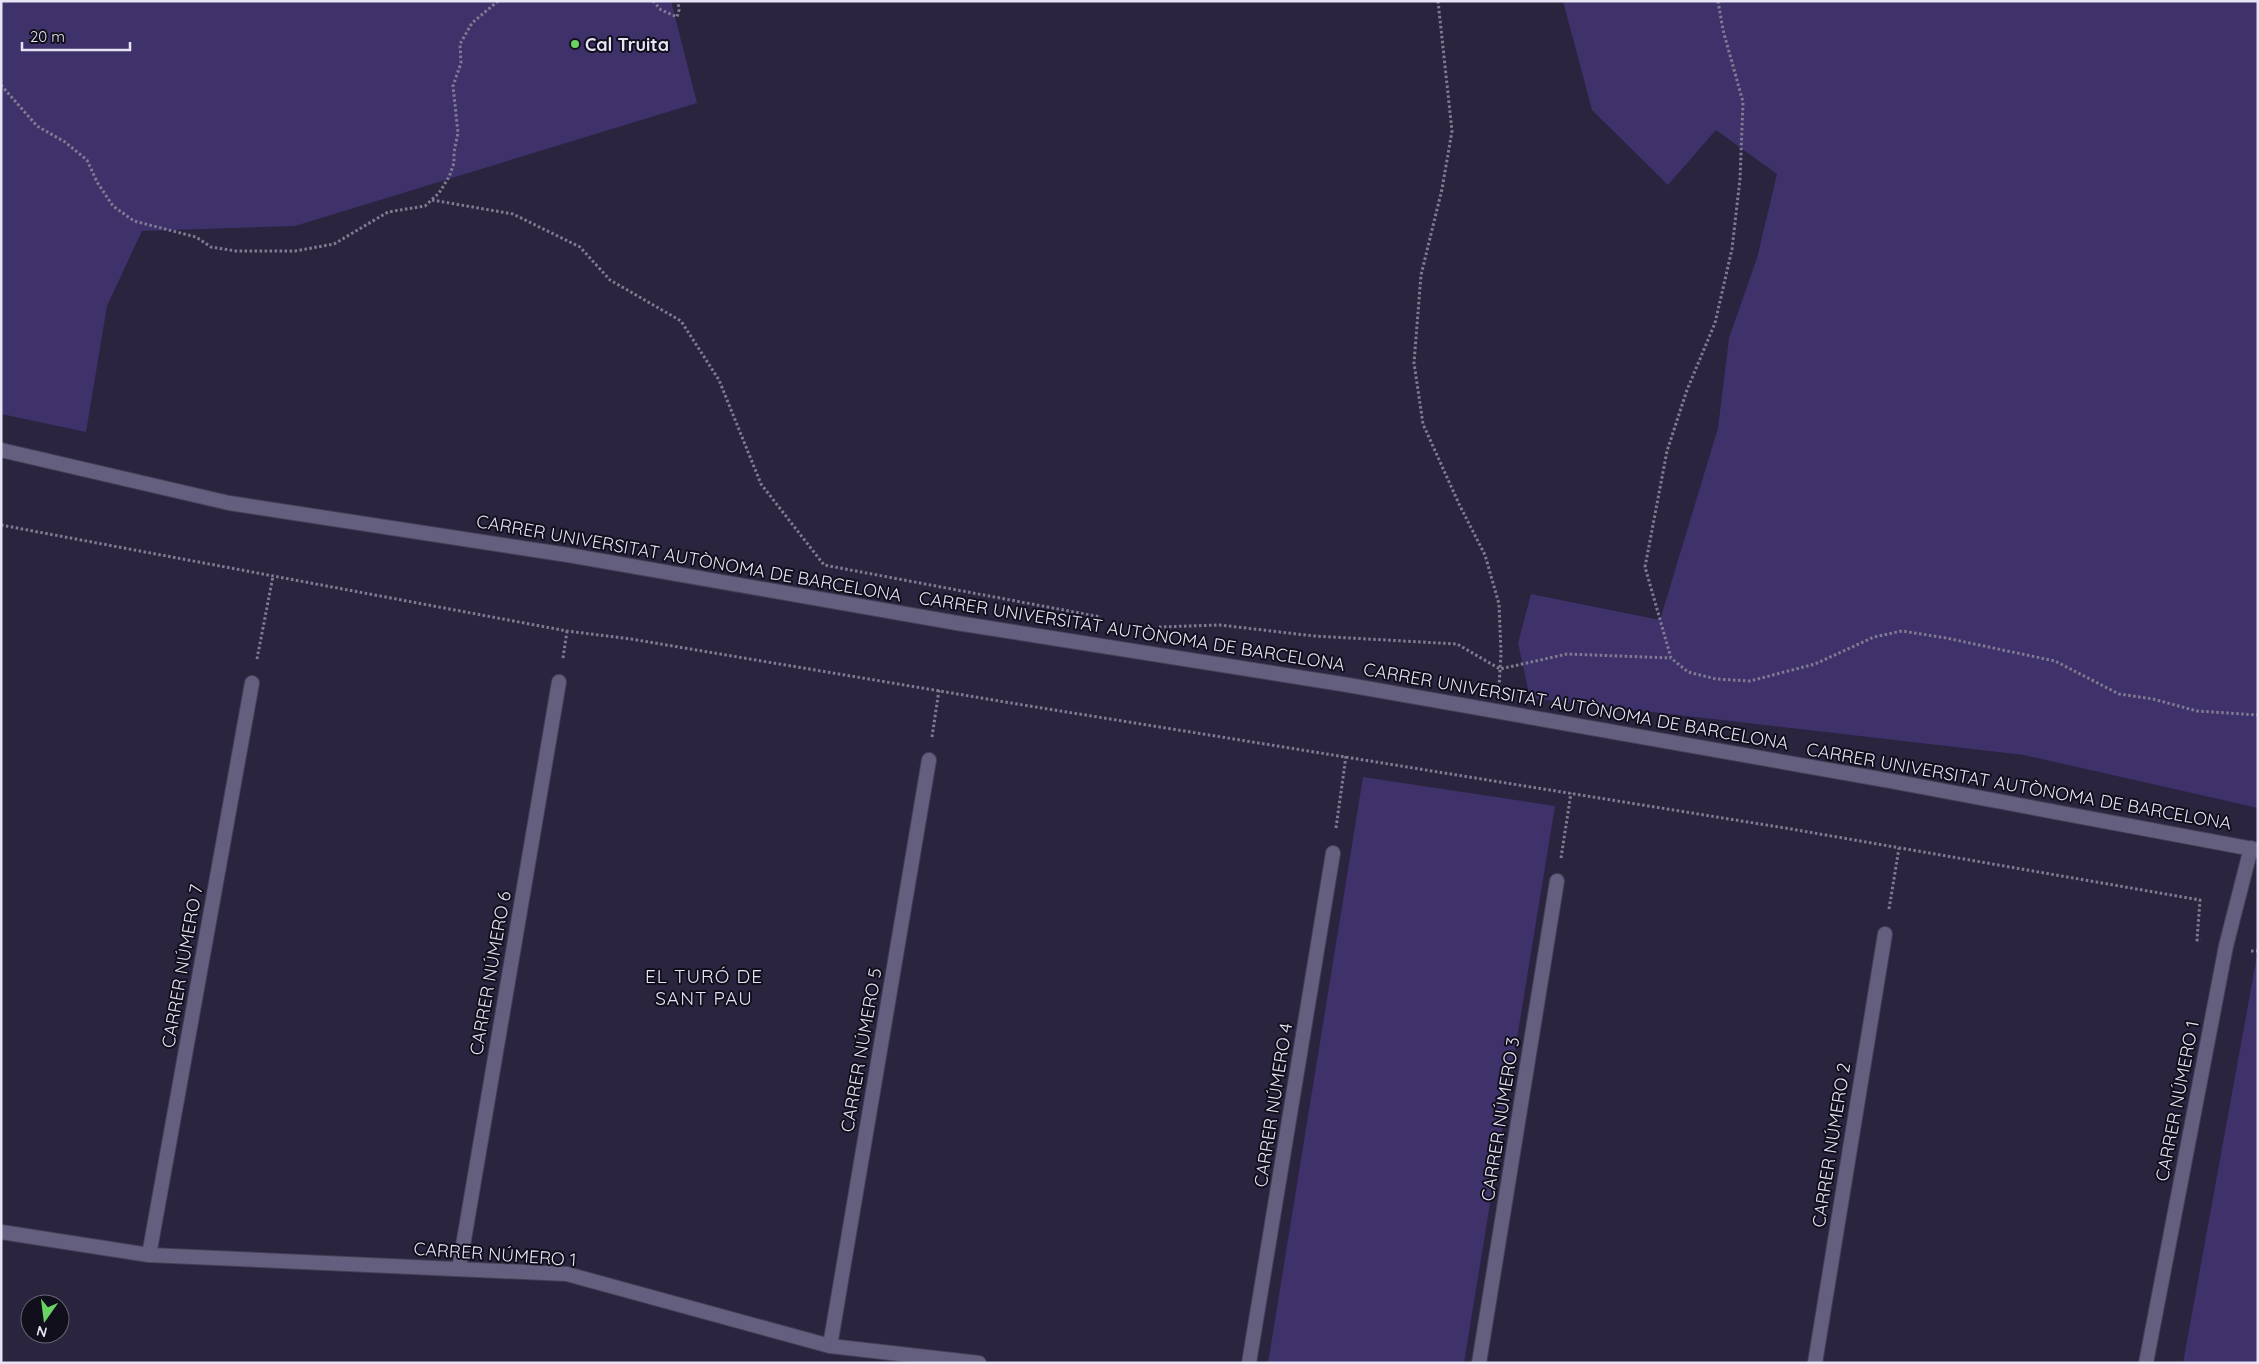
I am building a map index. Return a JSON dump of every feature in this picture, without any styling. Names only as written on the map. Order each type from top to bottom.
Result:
[{"type":"street","name":"CARRER UNIVERSITAT AUTÒNOMA DE BARCELONA","points":[[1,450],[229,503],[568,555],[947,621],[1348,685],[1891,781],[2254,849]]},
{"type":"street","name":"CARRER NÚMERO 6","points":[[459,1270],[559,682]]},
{"type":"street","name":"CARRER NÚMERO 7","points":[[150,1255],[252,683]]},
{"type":"street","name":"CARRER NÚMERO 5","points":[[830,1346],[929,760]]},
{"type":"street","name":"CARRER NÚMERO 1","points":[[2146,1363],[2226,946],[2254,849]]},
{"type":"street","name":"CARRER NÚMERO 4","points":[[1249,1363],[1333,853]]},
{"type":"street","name":"CARRER NÚMERO 3","points":[[1479,1363],[1557,881]]},
{"type":"street","name":"CARRER NÚMERO 2","points":[[1814,1363],[1885,934]]},
{"type":"street","name":"CARRER NÚMERO 1","points":[[1,1232],[150,1255],[567,1274],[830,1346],[979,1363]]},
{"type":"path","points":[[1,85],[37,126],[65,142],[86,160],[97,182],[113,206],[134,221],[196,237],[211,247],[236,251],[295,251],[334,244],[388,212],[425,206],[439,193],[449,177],[454,162],[458,133],[453,86],[461,63],[460,44],[472,23],[498,1]]},
{"type":"path","points":[[653,1],[661,10],[677,17],[679,10],[678,1]]},
{"type":"path","points":[[1438,1],[1452,132],[1442,189],[1421,275],[1414,363],[1423,424],[1458,504],[1485,555],[1499,604],[1500,669]]},
{"type":"path","points":[[1718,1],[1723,30],[1743,102],[1740,179],[1732,249],[1715,324],[1687,390],[1667,451],[1644,566],[1671,658],[1688,672],[1716,679],[1750,681],[1815,664],[1874,637],[1902,631],[1946,638],[2055,661],[2119,694],[2153,699],[2197,711],[2258,715]]},
{"type":"path","points":[[432,200],[513,214],[538,226],[580,247],[610,280],[681,321],[720,380],[761,484],[824,565],[1105,618]]},
{"type":"path","points":[[1,525],[567,631],[631,639],[1571,793],[2200,900],[2197,940]]},
{"type":"path","points":[[252,683],[273,576]]},
{"type":"path","points":[[1153,627],[1220,624],[1314,636],[1457,644],[1500,669],[1567,654],[1671,658]]},
{"type":"path","points":[[929,760],[939,690]]},
{"type":"path","points":[[1333,853],[1346,756]]},
{"type":"path","points":[[1557,881],[1571,793]]},
{"type":"path","points":[[1885,934],[1899,848]]},
{"type":"shaded area","points":[[1,1],[671,1],[697,103],[295,226],[142,231],[107,306],[86,432],[1,414]]},
{"type":"shaded area","points":[[1563,1],[2258,1],[2258,808],[2024,755],[1530,698],[1518,643],[1531,594],[1660,620],[1718,428],[1729,338],[1757,258],[1777,174],[1716,130],[1668,185],[1592,110]]},
{"type":"shaded area","points":[[1363,777],[1555,806],[1464,1363],[1268,1363]]},
{"type":"shaded area","points":[[2258,950],[2258,1363],[2183,1363]]},
{"type":"place","name":"Cal Truita","points":[[575,44]]},
{"type":"district","name":"EL TURÓ DE SANT PAU","points":[[704,987]]}]
